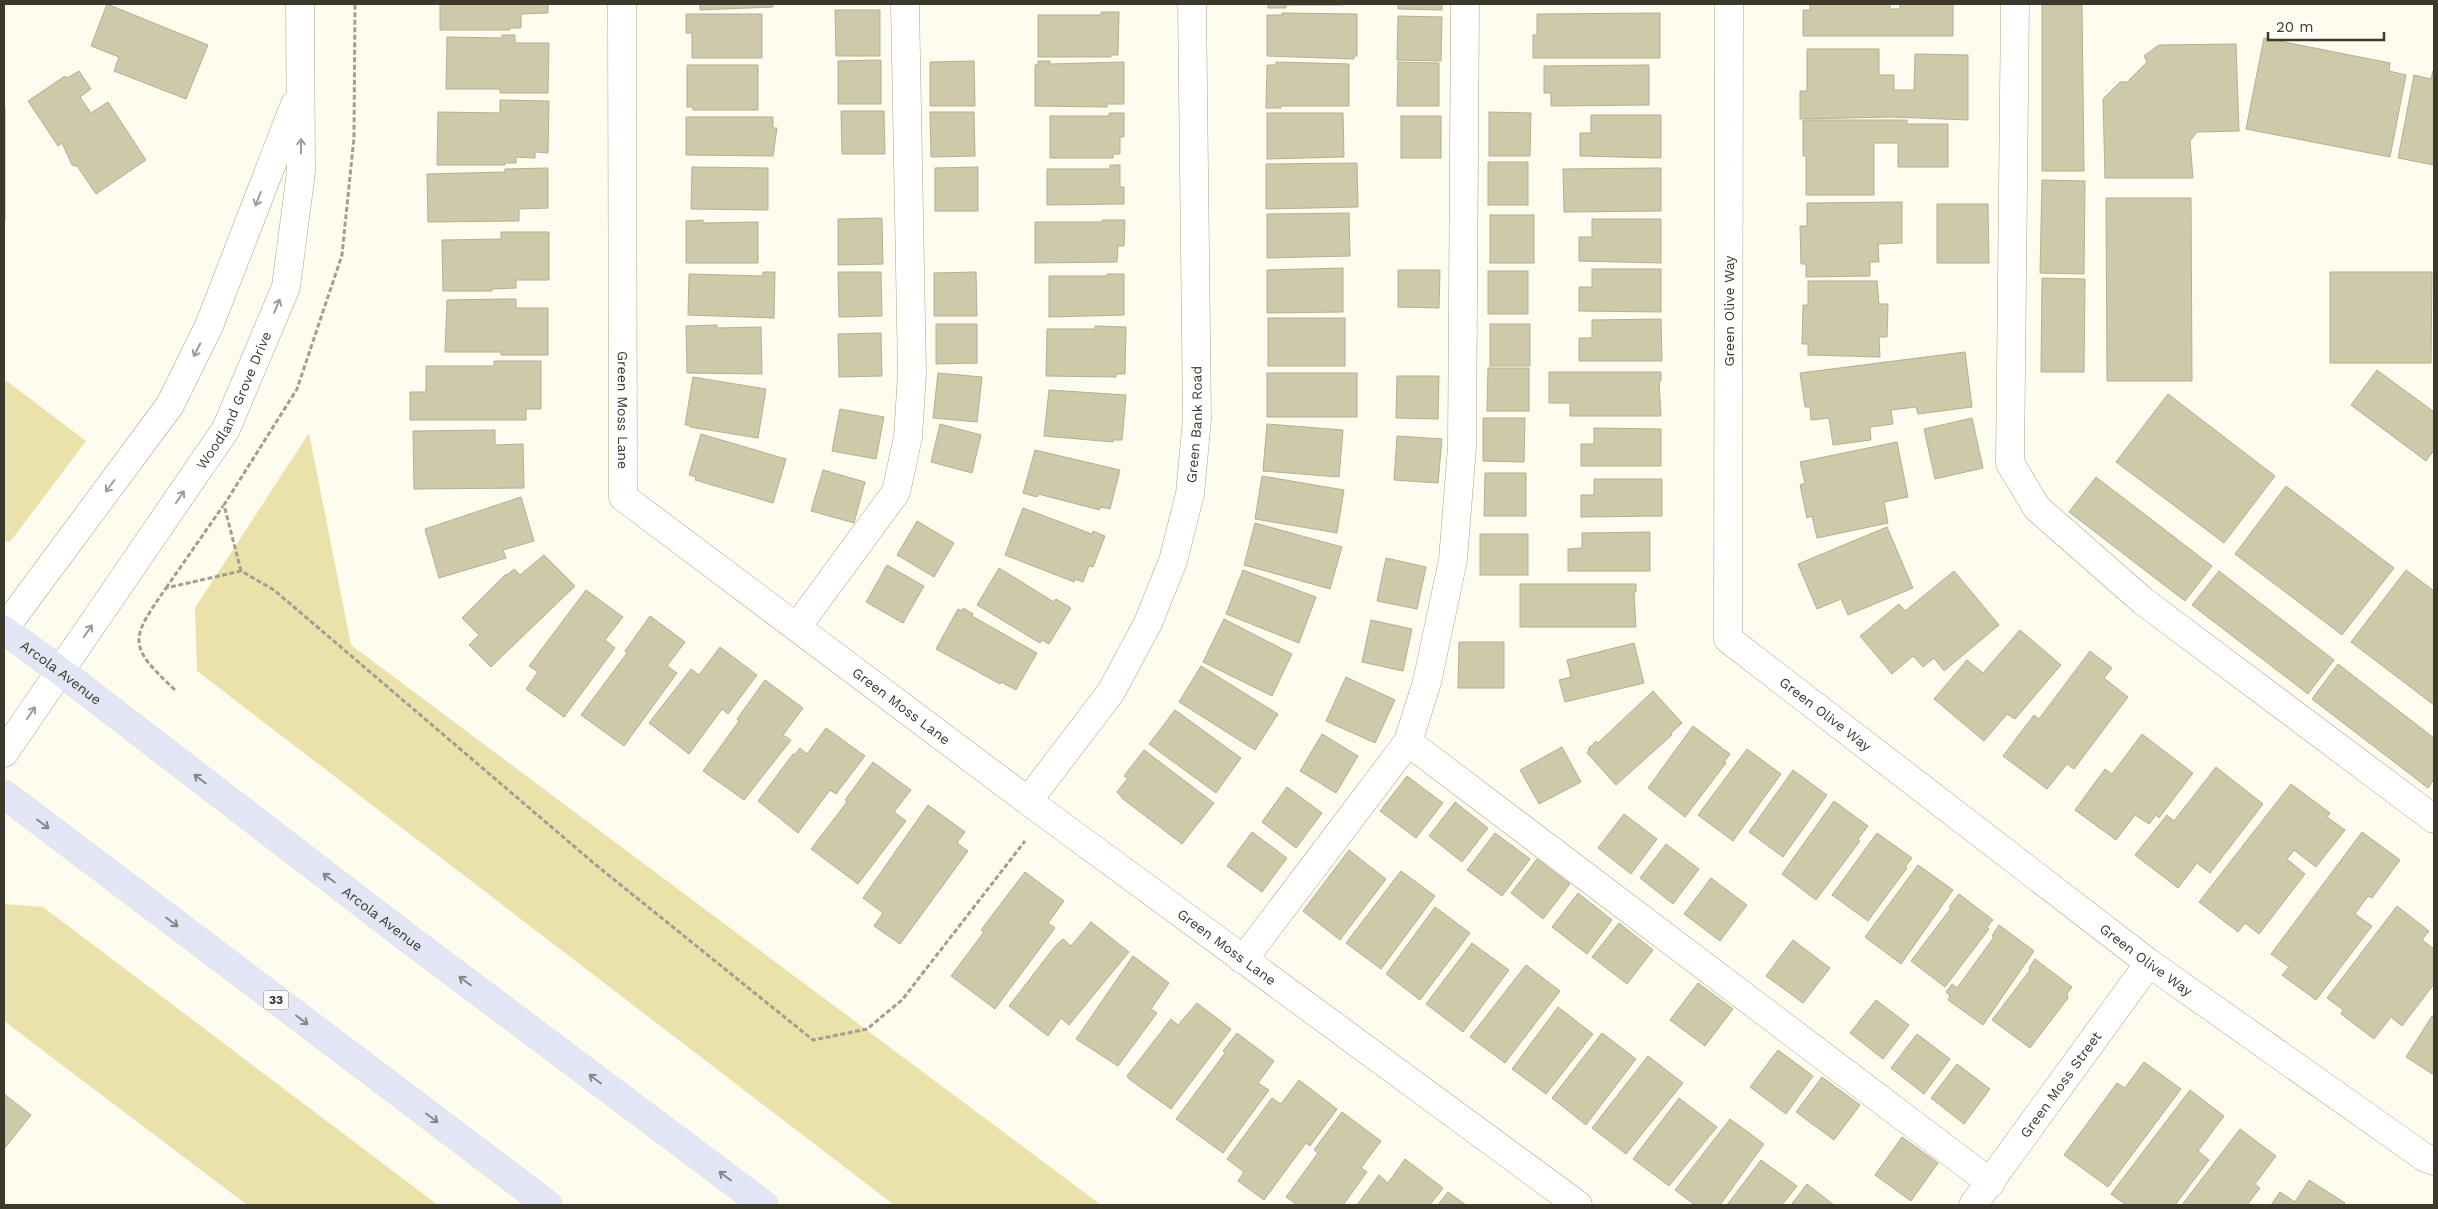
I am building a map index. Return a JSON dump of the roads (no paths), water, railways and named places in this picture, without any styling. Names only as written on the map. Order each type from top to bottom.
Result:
[{"type":"main road","name":"Arcola Avenue","points":[[4,630],[409,939],[764,1205]]},
{"type":"main road","name":"33","points":[[4,794],[548,1205]]},
{"type":"street","name":"Woodland Grove Drive","points":[[4,753],[226,429],[286,287],[301,172],[300,4]]},
{"type":"street","name":"Green Moss Lane","points":[[622,4],[623,497],[1243,960],[1578,1205]]},
{"type":"street","points":[[797,627],[896,492],[908,436],[912,373],[905,4]]},
{"type":"street","name":"Green Bank Road","points":[[1037,807],[1111,692],[1148,623],[1173,561],[1190,494],[1197,419],[1192,4]]},
{"type":"street","points":[[1243,960],[1408,742],[1427,682],[1453,560],[1462,447],[1466,4]]},
{"type":"street","name":"Green Olive Way","points":[[1729,4],[1728,639],[2149,963],[2424,1157],[2434,1161]]},
{"type":"street","points":[[2015,4],[2010,463],[2037,508],[2143,601],[2434,820]]},
{"type":"street","name":"Woodland Grove Drive","points":[[4,630],[170,405],[209,326],[301,89]]},
{"type":"street","points":[[1408,742],[1991,1182]]},
{"type":"street","name":"Green Moss Street","points":[[1973,1205],[2149,963]]}]
